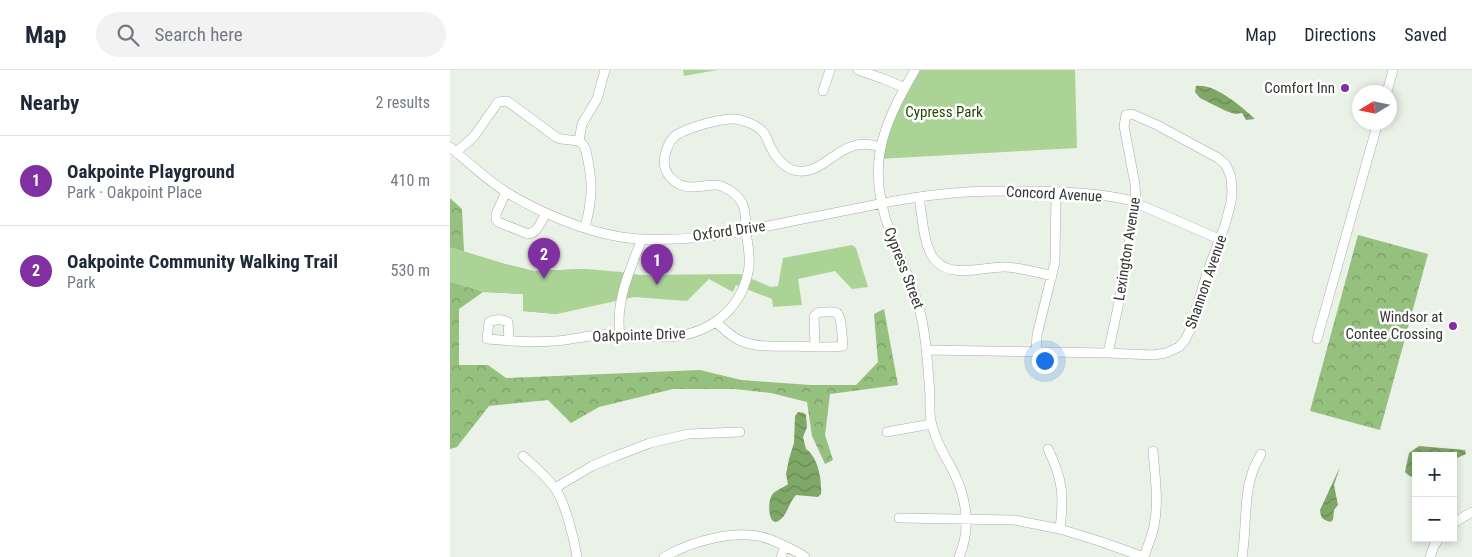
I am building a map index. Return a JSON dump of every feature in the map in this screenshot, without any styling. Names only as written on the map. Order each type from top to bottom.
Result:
[{"type":"street","points":[[579,141],[582,124],[597,99],[605,70]]},
{"type":"street","points":[[823,91],[830,70]]},
{"type":"street","points":[[858,70],[885,74],[905,88]]},
{"type":"street","name":"Cypress Street","points":[[915,70],[892,111],[880,147],[878,176],[881,204],[921,315],[926,350],[931,424],[943,455],[954,472],[963,495],[966,518],[965,544],[959,557]]},
{"type":"street","points":[[1389,85],[1393,70]]},
{"type":"street","points":[[453,150],[470,141],[492,109],[502,100],[507,101],[556,137],[579,141],[586,151],[592,187],[591,202],[585,228]]},
{"type":"street","name":"Shannon Avenue","points":[[926,350],[1108,352],[1158,355],[1175,350],[1182,345],[1190,330],[1207,272],[1226,220],[1232,192],[1231,177],[1226,165],[1218,158],[1156,125],[1132,114],[1126,115]]},
{"type":"street","name":"Lexington Avenue","points":[[1108,352],[1118,307],[1136,203],[1135,184],[1124,126],[1126,115]]},
{"type":"street","name":"Oakpointe Drive","points":[[509,341],[508,322],[505,320],[494,320],[489,322],[488,339],[509,341],[555,341],[595,335],[666,337],[682,336],[696,332],[716,322],[726,313],[738,296],[747,276],[749,256],[743,205],[740,200],[724,188],[715,185],[688,187],[669,178],[664,158],[668,146],[680,132],[726,119],[737,119],[764,133],[776,156],[787,166],[796,170],[816,168],[847,147],[867,144],[880,147]]},
{"type":"street","points":[[1317,339],[1376,130]]},
{"type":"street","name":"Oxford Drive","points":[[453,150],[506,192],[546,213],[585,228],[616,236],[642,239],[690,238],[746,230],[881,204]]},
{"type":"street","points":[[506,192],[496,214],[498,222],[532,234],[546,213]]},
{"type":"street","name":"Concord Avenue","points":[[881,204],[919,197],[968,192],[1056,192],[1103,195],[1129,200],[1219,239]]},
{"type":"street","points":[[1036,351],[1036,335],[1056,256],[1056,192]]},
{"type":"street","points":[[919,197],[929,249],[935,260],[944,267],[952,271],[1007,267],[1025,269],[1052,276]]},
{"type":"street","points":[[620,335],[620,302],[642,239]]},
{"type":"street","points":[[716,322],[731,336],[748,344],[815,347],[843,346],[839,316],[835,312],[818,312],[814,316],[815,347]]},
{"type":"street","points":[[887,432],[931,424]]},
{"type":"street","points":[[555,488],[592,466],[650,443],[688,434],[740,432]]},
{"type":"street","points":[[1048,449],[1056,466],[1062,488],[1063,505],[1060,529]]},
{"type":"street","points":[[899,518],[1014,520],[1060,529],[1144,557],[1154,528],[1157,508],[1153,451]]},
{"type":"street","points":[[1242,557],[1245,541],[1248,491],[1254,468],[1261,454]]},
{"type":"street","points":[[523,456],[555,488],[566,512],[578,557]]},
{"type":"street","points":[[1457,521],[1472,512]]},
{"type":"street","points":[[664,557],[696,542],[714,538],[748,535],[768,538],[805,557]]},
{"type":"street","points":[[1430,557],[1436,542]]},
{"type":"street","points":[[781,557],[785,546]]},
{"type":"green space","points":[[683,70],[717,70],[684,76]]},
{"type":"green space","name":"Cypress Park","points":[[917,70],[1075,70],[1077,148],[878,159],[882,138]]},
{"type":"green space","points":[[450,198],[462,209],[464,252],[534,271],[587,269],[557,314],[523,311],[523,294],[483,292],[459,309],[459,365],[488,365],[506,378],[700,370],[741,380],[810,385],[856,385],[878,362],[874,314],[884,309],[898,385],[830,394],[825,435],[833,460],[825,464],[812,436],[807,402],[771,393],[734,389],[673,389],[599,407],[571,423],[548,400],[489,406],[457,447],[450,449]]},
{"type":"green space","points":[[1358,235],[1428,254],[1380,430],[1310,411]]},
{"type":"green space","points":[[852,245],[856,248],[868,287],[852,289],[835,271],[798,279],[802,305],[773,307],[772,299],[736,285],[733,292],[709,279],[687,301],[634,297],[557,314],[523,311],[523,294],[483,292],[450,282],[450,247],[534,271],[587,269],[640,275],[740,274],[771,287],[778,286],[783,258]]},
{"type":"water","points":[[1196,86],[1211,88],[1220,92],[1236,102],[1255,119],[1246,120],[1242,113],[1235,114],[1226,111],[1200,98],[1195,92]]},
{"type":"water","points":[[798,412],[806,415],[807,427],[803,437],[806,449],[814,457],[818,469],[821,494],[818,497],[796,495],[783,517],[777,522],[771,519],[769,503],[775,492],[788,484],[786,474],[794,443],[795,416]]},
{"type":"water","points":[[1419,446],[1465,450],[1466,454],[1457,458],[1457,452],[1412,452],[1412,476],[1405,472],[1409,453]]},
{"type":"water","points":[[1340,467],[1334,485],[1338,505],[1334,510],[1333,520],[1330,522],[1322,518],[1320,510]]},
{"type":"place","name":"Comfort Inn","points":[[1345,88]]},
{"type":"place","name":"Oakpointe Community Walking Trail","points":[[544,279]]},
{"type":"place","name":"Oakpointe Playground","points":[[657,285]]},
{"type":"place","name":"Windsor at Contee Crossing","points":[[1453,326]]}]
